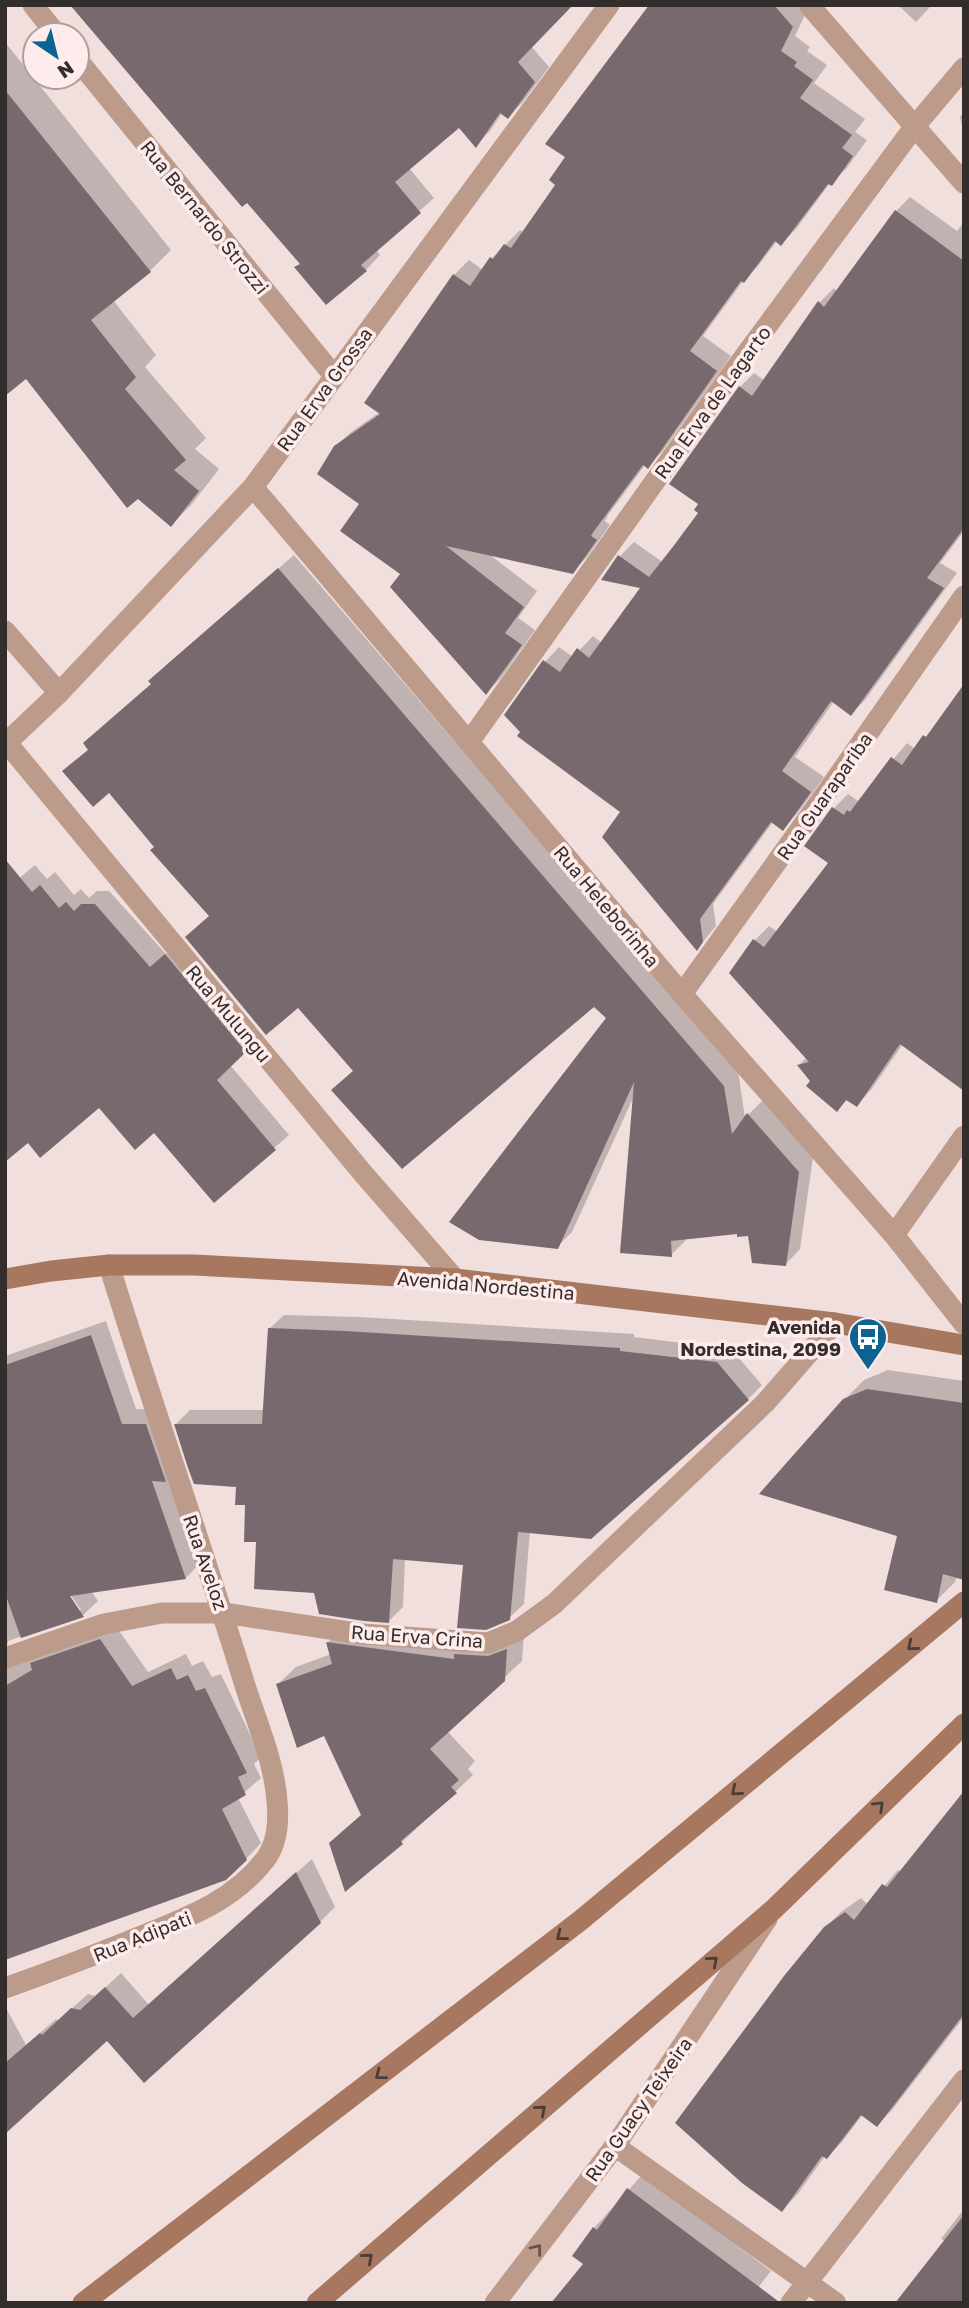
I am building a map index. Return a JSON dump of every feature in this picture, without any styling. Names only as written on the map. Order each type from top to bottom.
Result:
[{"type":"street","points":[[33,5],[46,21]]},
{"type":"street","name":"Rua Erva Grossa","points":[[6,744],[59,693],[253,487],[609,5]]},
{"type":"street","points":[[809,5],[964,183]]},
{"type":"street","name":"Rua Erva de Lagarto","points":[[469,742],[730,376],[915,126],[964,68]]},
{"type":"street","name":"Rua Bernardo Strozzi","points":[[91,76],[334,376]]},
{"type":"street","name":"Rua Heleborinha","points":[[253,487],[682,994],[894,1235],[964,1324]]},
{"type":"street","name":"Rua Guarapariba","points":[[682,994],[964,597]]},
{"type":"street","points":[[5,631],[59,693]]},
{"type":"street","name":"Rua Mulungu","points":[[6,744],[361,1171],[455,1279]]},
{"type":"street","points":[[894,1235],[964,1136]]},
{"type":"street","name":"Avenida Nordestina","points":[[5,1279],[109,1265],[194,1265],[455,1279],[835,1323],[964,1345]]},
{"type":"street","name":"Rua Aveloz","points":[[109,1265],[155,1412],[224,1613],[271,1765],[278,1824],[275,1843],[265,1861]]},
{"type":"street","name":"Rua Erva Crina","points":[[5,1657],[104,1624],[162,1613],[224,1613],[363,1634],[488,1643],[517,1631],[554,1604],[765,1403],[835,1323]]},
{"type":"street","points":[[83,2303],[581,1920],[964,1602]]},
{"type":"street","points":[[317,2303],[774,1909],[964,1724]]},
{"type":"street","name":"Rua Adipati","points":[[5,1988],[209,1908],[236,1890],[265,1861]]},
{"type":"street","name":"Rua Guacy Teixeira","points":[[495,2303],[615,2146],[774,1909]]},
{"type":"street","points":[[791,2303],[964,2080]]},
{"type":"street","points":[[615,2146],[836,2303]]},
{"type":"building","points":[[70,5],[573,5],[518,62],[535,82],[508,119],[500,113],[476,148],[459,128],[395,182],[421,213],[361,265],[367,271],[326,305],[294,267],[300,264],[247,203],[242,207],[91,30],[91,21],[84,21]]},
{"type":"building","points":[[649,5],[774,5],[793,27],[781,51],[797,62],[794,66],[813,80],[800,98],[852,135],[842,148],[853,156],[832,186],[828,184],[781,246],[775,241],[744,283],[741,281],[690,351],[717,371],[648,469],[643,465],[594,531],[591,536],[597,540],[573,574],[446,546],[524,607],[505,633],[522,645],[486,695],[390,587],[400,574],[340,531],[359,504],[317,474],[334,446],[380,414],[364,403],[453,274],[470,286],[490,257],[493,259],[504,244],[511,248],[555,185],[549,180],[565,157],[545,144]]},
{"type":"building","points":[[5,90],[151,272],[91,320],[136,377],[125,389],[186,460],[174,470],[199,491],[171,527],[138,499],[127,508],[26,379],[5,396]]},
{"type":"building","points":[[895,210],[964,261],[964,528],[927,578],[944,588],[851,716],[831,701],[782,771],[811,792],[783,831],[771,822],[700,919],[703,942],[697,951],[602,837],[620,812],[517,736],[520,732],[504,715],[543,660],[560,672],[577,648],[589,658],[640,588],[601,580],[618,555],[649,577],[698,513],[694,510],[698,504],[669,484],[739,386],[752,396],[818,301],[824,307]]},
{"type":"building","points":[[278,568],[724,1086],[732,1134],[747,1113],[799,1172],[786,1266],[752,1263],[748,1236],[737,1237],[737,1234],[671,1241],[672,1257],[620,1253],[634,1082],[558,1249],[479,1240],[449,1222],[606,1018],[594,1007],[402,1169],[331,1090],[353,1071],[298,1008],[266,1035],[185,937],[209,916],[150,850],[154,847],[109,793],[93,807],[62,771],[88,750],[83,743],[151,684],[148,681]]},
{"type":"building","points":[[964,684],[964,1091],[900,1044],[857,1107],[846,1100],[837,1112],[806,1086],[810,1081],[797,1065],[809,1062],[729,973],[753,939],[764,947],[828,863],[804,846],[832,807],[844,815],[847,810],[850,812],[891,757],[902,765]]},
{"type":"building","points":[[5,859],[32,892],[40,885],[59,908],[66,902],[74,911],[81,904],[95,904],[150,967],[165,954],[246,1052],[217,1080],[276,1150],[214,1203],[154,1133],[135,1150],[99,1108],[40,1158],[28,1143],[5,1162]]},
{"type":"building","points":[[268,1328],[620,1348],[620,1351],[717,1362],[749,1400],[591,1539],[518,1532],[510,1620],[486,1630],[457,1628],[463,1565],[393,1559],[389,1623],[364,1621],[319,1614],[314,1593],[254,1589],[256,1542],[244,1542],[245,1505],[235,1505],[236,1487],[194,1484],[188,1468],[174,1424],[262,1424]]},
{"type":"building","points":[[91,1335],[122,1424],[146,1424],[166,1482],[152,1481],[186,1579],[70,1596],[84,1617],[21,1638],[5,1593],[5,1365]]},
{"type":"building","points":[[867,1389],[964,1403],[964,1580],[943,1574],[937,1603],[884,1590],[897,1536],[759,1494],[843,1399]]},
{"type":"building","points":[[100,1639],[132,1686],[171,1668],[177,1680],[188,1675],[196,1691],[205,1688],[247,1773],[238,1777],[246,1795],[222,1809],[247,1860],[226,1880],[5,1960],[5,1686],[32,1670],[30,1663]]},
{"type":"building","points":[[326,1642],[454,1659],[454,1654],[488,1656],[507,1649],[505,1681],[430,1749],[459,1780],[451,1787],[457,1793],[401,1841],[403,1844],[345,1892],[329,1843],[361,1815],[324,1736],[297,1748],[276,1684],[332,1664]]},
{"type":"building","points":[[964,1791],[964,2014],[877,2127],[861,2115],[827,2159],[822,2156],[782,2212],[742,2183],[675,2123],[784,1976],[824,1927],[845,1912],[854,1920],[882,1884],[887,1887]]},
{"type":"building","points":[[296,1872],[321,1923],[144,2083],[107,2041],[5,2134],[5,2063],[40,2033],[42,2035],[71,2008],[80,2010],[105,1987],[133,2018]]},
{"type":"building","points":[[627,2188],[778,2303],[551,2303],[583,2264],[572,2256],[593,2227],[597,2230]]},
{"type":"building","points":[[964,2215],[964,2303],[895,2303]]},
{"type":"place","name":"Avenida Nordestina, 2099","points":[[868,1371]]}]
